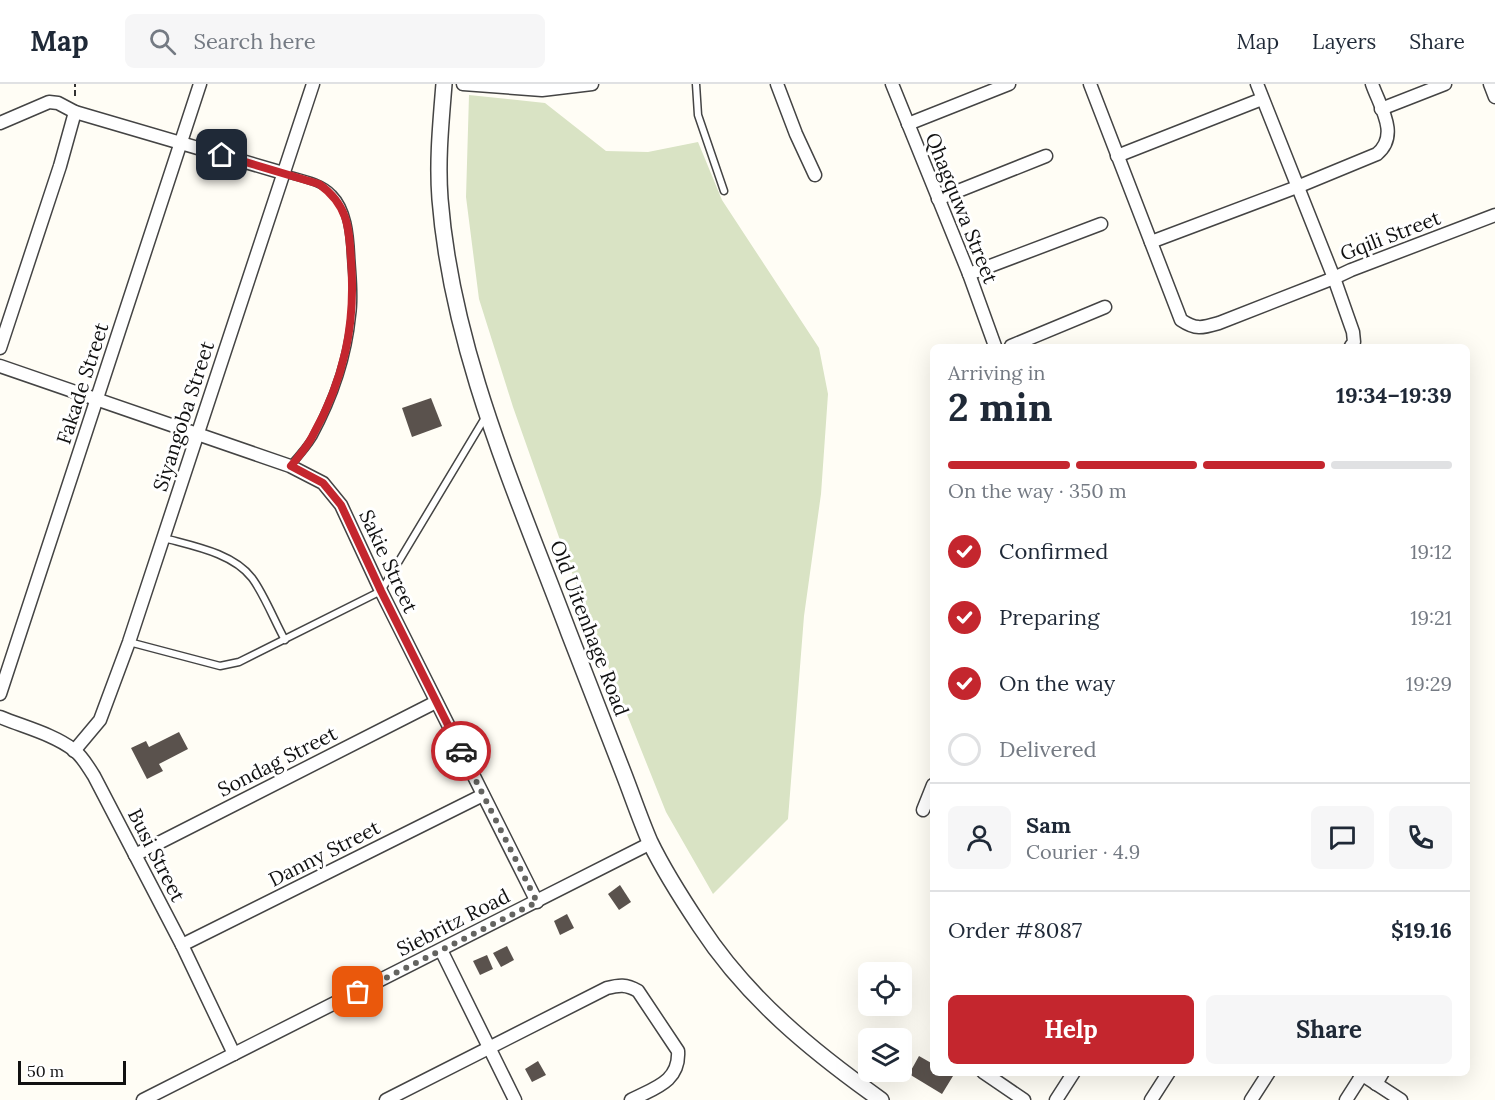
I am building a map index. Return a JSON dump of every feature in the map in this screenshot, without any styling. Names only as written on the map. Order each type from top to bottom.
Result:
[{"type":"street","name":"Fakade Street","points":[[0,694],[200,84]]},
{"type":"street","name":"Siyangoba Street","points":[[74,750],[100,720],[129,642],[313,84]]},
{"type":"street","name":"Old Uitenhage Road","points":[[444,84],[438,149],[440,197],[445,250],[463,337],[487,415],[651,843],[701,928],[734,972],[763,1005],[835,1068],[881,1100]]},
{"type":"street","points":[[463,84],[542,90],[592,84]]},
{"type":"street","points":[[777,84],[815,175]]},
{"type":"street","name":"Qhagquwa Street","points":[[892,84],[969,274],[994,344]]},
{"type":"street","points":[[908,124],[1009,84]]},
{"type":"street","points":[[1090,84],[1181,320],[1190,327],[1203,328],[1334,278],[1257,84]]},
{"type":"street","points":[[1151,242],[1377,154],[1385,148],[1389,131],[1371,84]]},
{"type":"street","points":[[1381,109],[1444,84]]},
{"type":"street","points":[[1490,84],[1495,97]]},
{"type":"street","points":[[1117,156],[1262,99]]},
{"type":"street","points":[[0,123],[49,102],[58,103],[75,112],[283,173]]},
{"type":"street","points":[[0,348],[60,166],[75,112]]},
{"type":"street","points":[[938,199],[1046,156]]},
{"type":"street","name":"Gqili Street","points":[[1352,344],[1353,332],[1334,278],[1495,215]]},
{"type":"street","points":[[969,274],[1101,224]]},
{"type":"street","points":[[1016,344],[1105,307]]},
{"type":"street","name":"Sakie Street","points":[[0,366],[291,466],[323,483],[341,505],[381,591],[537,902]]},
{"type":"street","name":"Sondag Street","points":[[135,855],[436,702]]},
{"type":"street","name":"Busi Street","points":[[0,717],[45,735],[74,750],[83,760],[182,945],[234,1054]]},
{"type":"street","points":[[923,810],[930,792]]},
{"type":"street","name":"Danny Street","points":[[182,945],[483,795]]},
{"type":"street","name":"Siebritz Road","points":[[143,1100],[651,843]]},
{"type":"street","points":[[441,950],[515,1100]]},
{"type":"street","points":[[386,1100],[607,988],[620,985],[629,985],[638,991],[678,1051],[679,1062],[675,1072],[666,1082],[631,1100]]},
{"type":"street","points":[[989,1076],[1024,1100]]},
{"type":"street","points":[[1056,1100],[1071,1076]]},
{"type":"street","points":[[1151,1100],[1166,1076]]},
{"type":"street","points":[[1251,1100],[1266,1076]]},
{"type":"street","points":[[1346,1100],[1359,1076]]},
{"type":"street","points":[[1363,1076],[1401,1100]]},
{"type":"street","points":[[1376,1084],[1381,1076]]},
{"type":"lane","points":[[696,84],[698,115],[724,191]]},
{"type":"lane","points":[[283,173],[319,184],[333,194],[343,207],[350,240],[353,281],[353,313],[346,355],[326,409],[312,438],[291,466]]},
{"type":"lane","points":[[129,642],[220,666],[239,662],[381,591],[487,415]]},
{"type":"lane","points":[[164,538],[222,556],[240,566],[253,579],[285,640]]},
{"type":"green space","points":[[469,95],[545,103],[606,151],[648,152],[698,142],[722,200],[819,348],[828,394],[821,494],[804,616],[788,819],[713,894],[666,812],[622,702],[566,557],[513,407],[479,299],[466,197]]},
{"type":"building","points":[[431,398],[442,426],[412,437],[402,408]]},
{"type":"building","points":[[179,732],[188,749],[159,764],[163,771],[147,779],[131,748],[146,741],[149,747]]},
{"type":"building","points":[[620,885],[631,902],[619,910],[608,894]]},
{"type":"building","points":[[567,914],[574,928],[560,935],[554,921]]},
{"type":"building","points":[[507,946],[514,960],[501,967],[493,953]]},
{"type":"building","points":[[487,955],[493,969],[480,975],[473,961]]},
{"type":"building","points":[[919,1056],[930,1062],[930,1076],[953,1076],[942,1094],[912,1076],[912,1069]]},
{"type":"building","points":[[538,1061],[546,1075],[532,1082],[525,1069]]},
{"type":"way so far","points":[[358,992],[537,902],[461,751]]},
{"type":"route","points":[[222,155],[319,184],[333,194],[343,207],[350,240],[353,281],[353,313],[346,355],[326,409],[312,438],[291,466],[323,483],[341,505],[461,751]]}]
